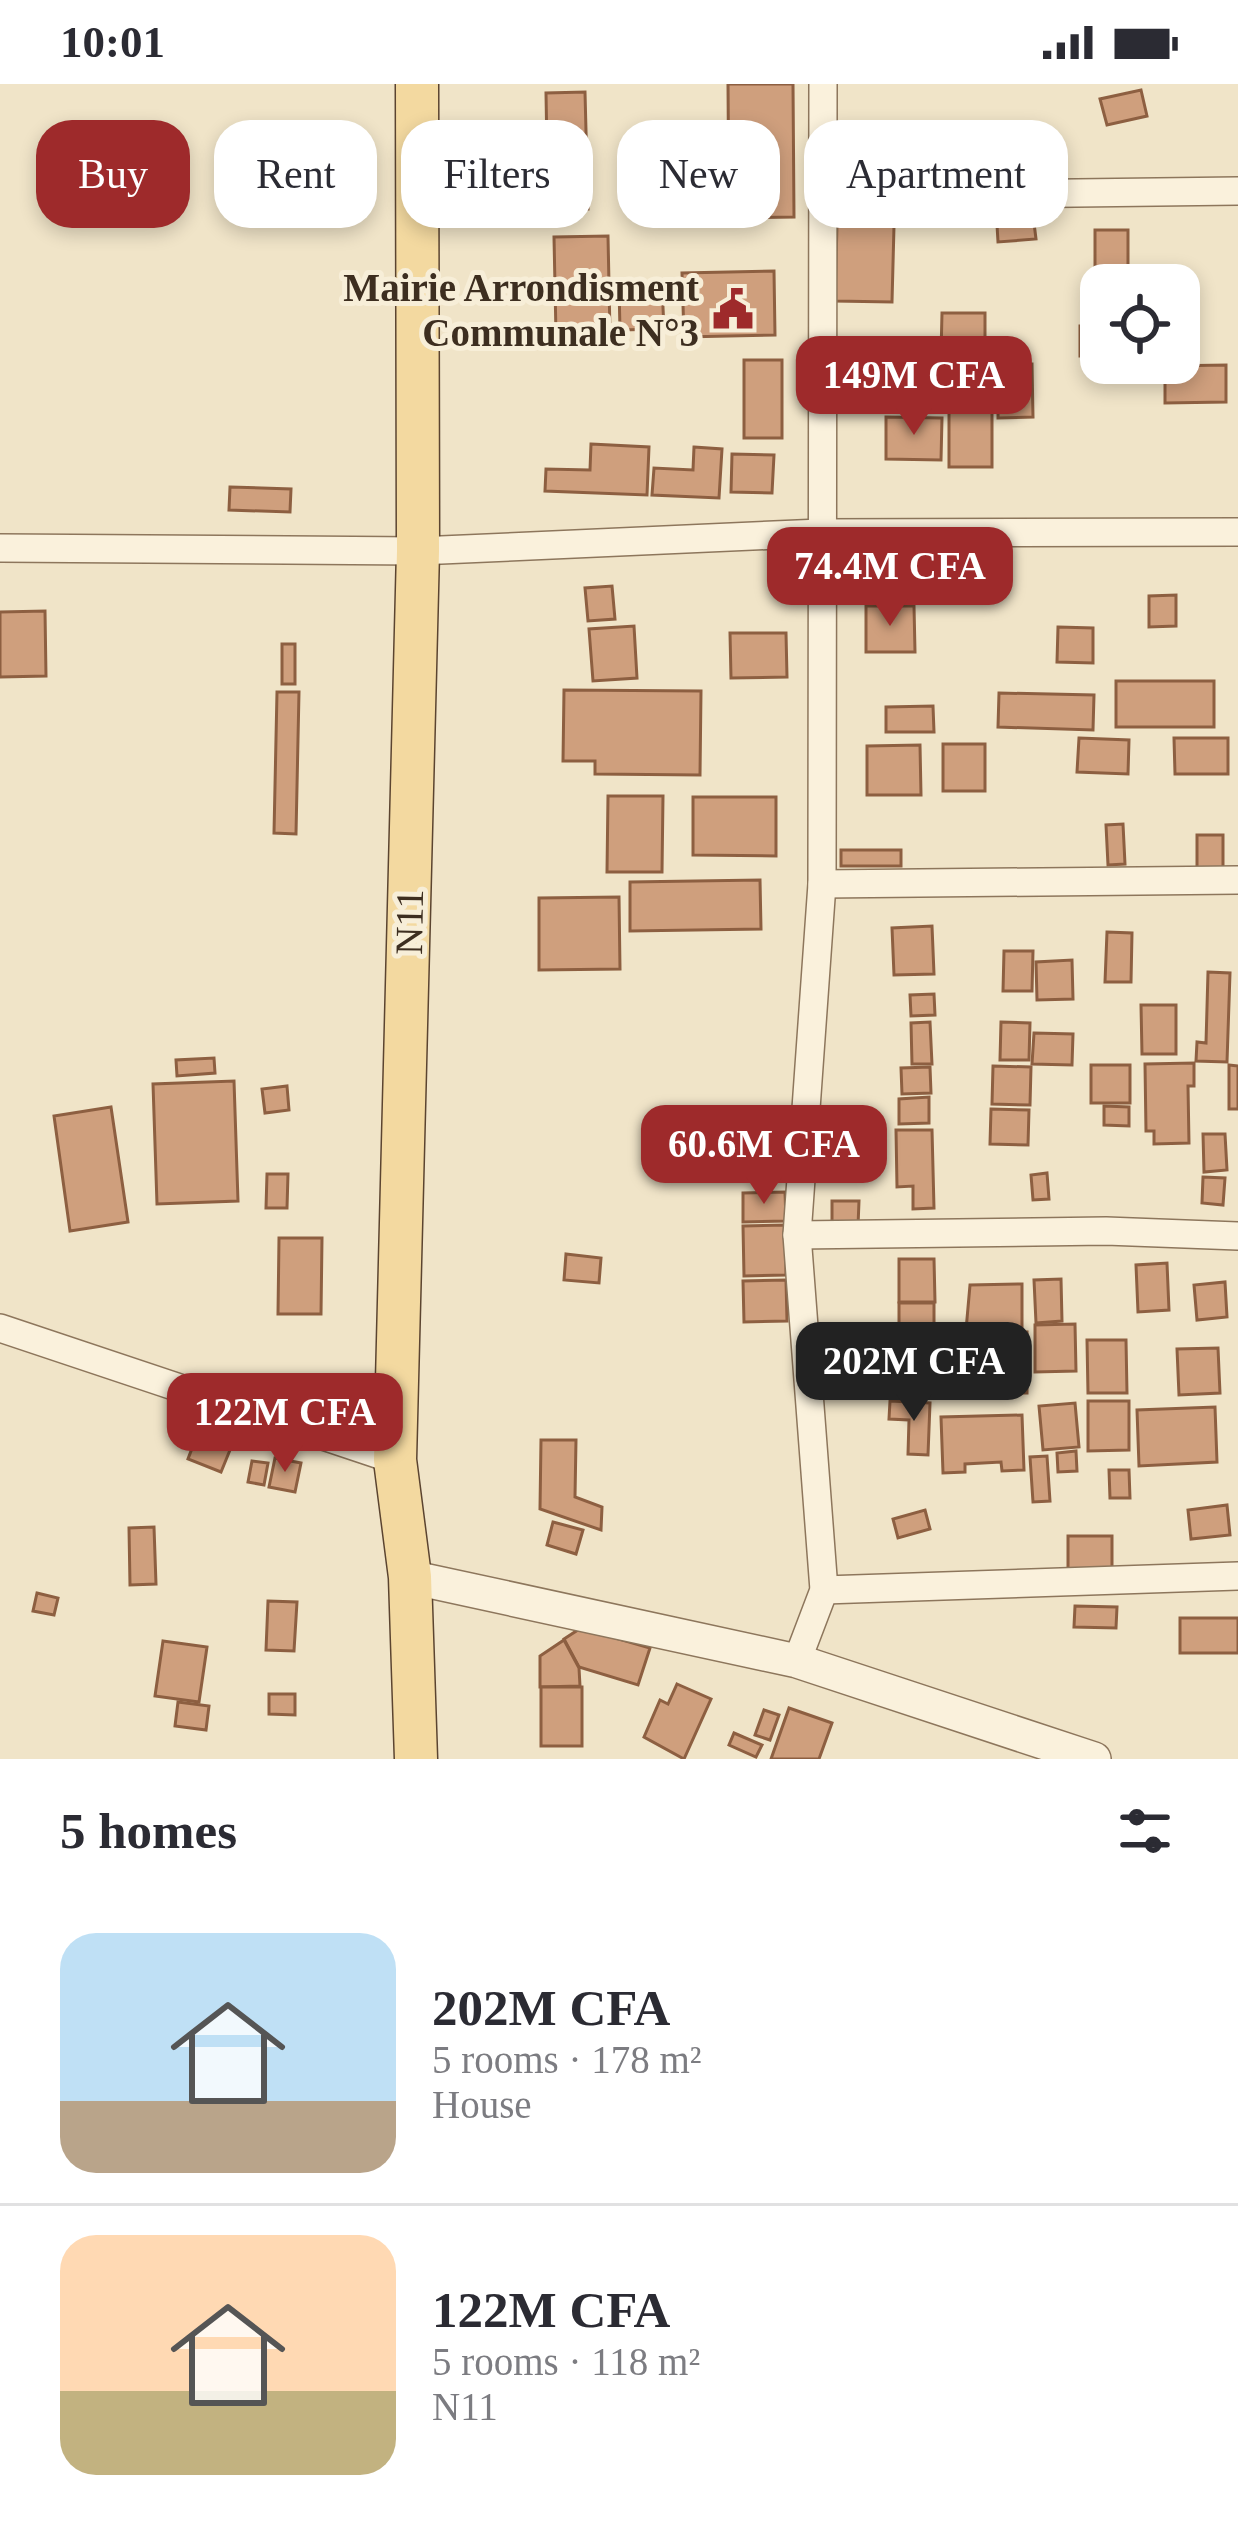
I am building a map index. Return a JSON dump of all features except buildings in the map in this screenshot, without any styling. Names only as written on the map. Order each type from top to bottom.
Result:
[{"type":"main road","name":"N11","points":[[416,1759],[410,1577],[395,1460],[418,551],[417,84]]},
{"type":"street","points":[[823,84],[823,120]]},
{"type":"street","points":[[1068,193],[1238,191]]},
{"type":"street","points":[[797,1661],[824,1590],[797,1235],[822,884],[823,228]]},
{"type":"street","points":[[0,548],[418,551],[821,533],[1238,532]]},
{"type":"street","points":[[822,884],[1238,880]]},
{"type":"street","points":[[797,1235],[1106,1231],[1238,1236]]},
{"type":"street","points":[[0,1328],[395,1460]]},
{"type":"street","points":[[824,1590],[1238,1576]]},
{"type":"street","points":[[410,1577],[797,1661],[1094,1759]]},
{"type":"place","name":"Mairie Arrondisment Communale N°3","points":[[733,309]]}]
